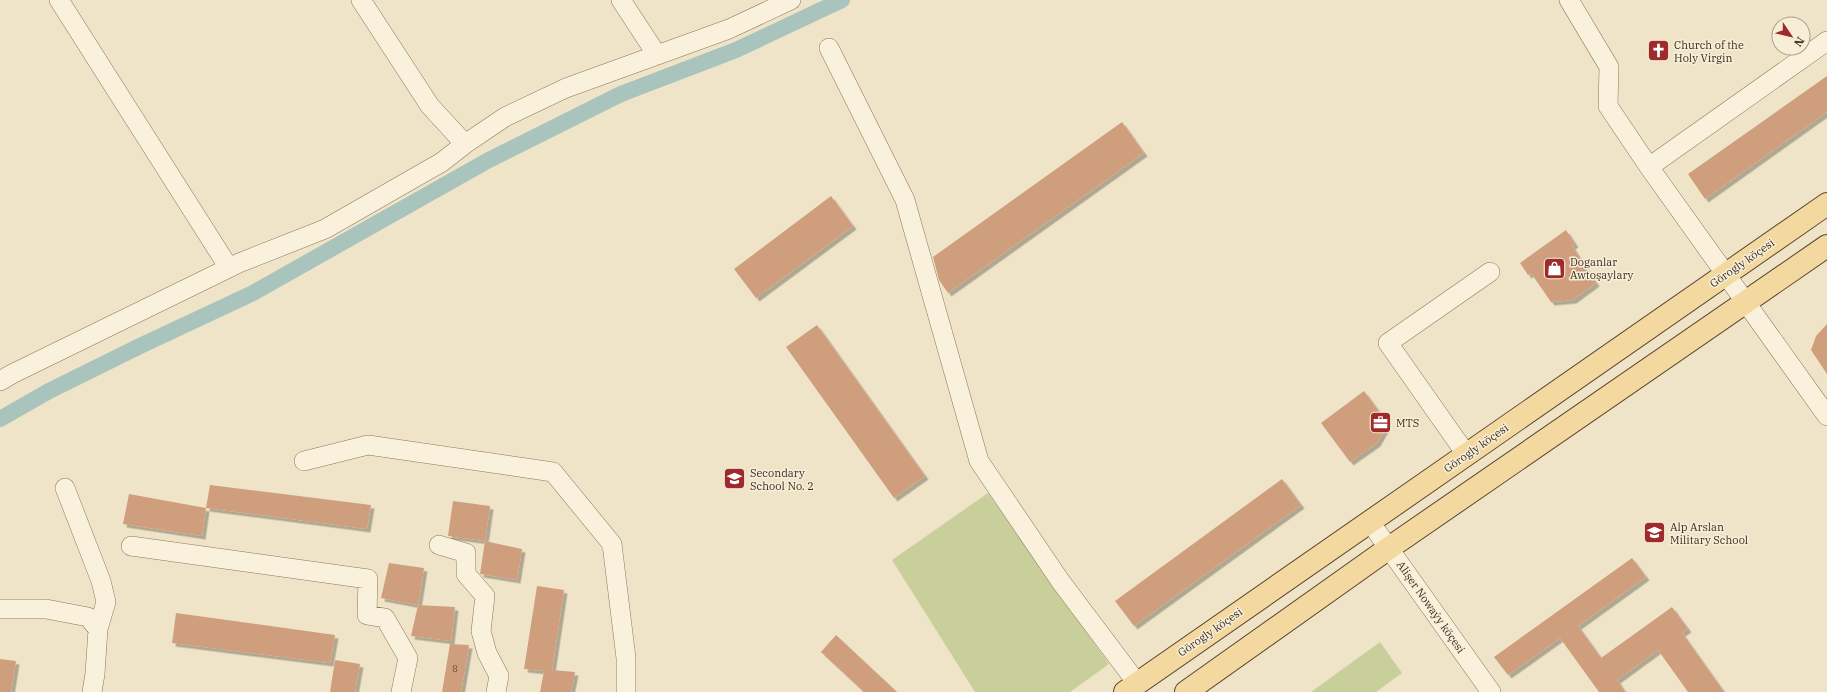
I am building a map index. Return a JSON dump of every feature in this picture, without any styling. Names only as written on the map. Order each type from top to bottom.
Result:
[{"type":"main road","name":"Görogly köçesi","points":[[1131,688],[1827,204]]},
{"type":"main road","points":[[1186,692],[1389,548],[1827,246]]},
{"type":"street","points":[[59,0],[229,268]]},
{"type":"street","points":[[361,0],[430,106],[465,144]]},
{"type":"street","points":[[621,0],[657,55]]},
{"type":"street","points":[[0,381],[229,268],[324,229],[442,162],[465,144],[505,117],[566,88],[729,28],[792,0]]},
{"type":"street","points":[[1568,0],[1609,67],[1608,106],[1725,275],[1827,416]]},
{"type":"street","points":[[1649,167],[1827,41]]},
{"type":"street","points":[[829,48],[904,200],[979,461],[1131,688]]},
{"type":"street","points":[[1466,454],[1388,343],[1490,272]]},
{"type":"street","points":[[304,461],[368,445],[553,472],[612,544],[626,658],[626,692]]},
{"type":"street","points":[[65,488],[101,581],[106,602],[98,629],[95,674],[92,692]]},
{"type":"street","name":"Alişer Nowaýy köçesi","points":[[1370,522],[1491,692]]},
{"type":"street","points":[[439,545],[466,552],[466,574],[485,596],[481,632],[487,653],[499,676],[496,692]]},
{"type":"street","points":[[131,546],[368,579],[367,615],[385,618],[408,658],[401,692]]},
{"type":"street","points":[[0,609],[46,609],[88,617],[98,629]]},
{"type":"green space","points":[[988,493],[1109,664],[1070,692],[975,692],[892,560]]},
{"type":"green space","points":[[1380,642],[1402,673],[1376,692],[1311,692]]},
{"type":"building","points":[[1827,76],[1827,112],[1705,199],[1688,174]]},
{"type":"building","points":[[1122,122],[1144,153],[948,293],[939,280],[933,257]]},
{"type":"building","points":[[831,196],[853,226],[756,298],[734,269]]},
{"type":"building","name":"Doganlar Awtoşaylary","points":[[1566,230],[1575,244],[1572,246],[1596,283],[1573,300],[1551,302],[1531,273],[1528,275],[1520,263]]},
{"type":"building","points":[[1827,324],[1827,374],[1811,350],[1816,336]]},
{"type":"building","points":[[817,325],[925,476],[894,498],[786,347]]},
{"type":"building","points":[[1364,391],[1380,413],[1385,429],[1377,443],[1350,462],[1321,423]]},
{"type":"building","points":[[1282,479],[1301,505],[1134,626],[1115,601]]},
{"type":"building","points":[[210,485],[371,505],[367,529],[206,508]]},
{"type":"building","points":[[129,494],[206,508],[202,536],[123,524]]},
{"type":"building","points":[[453,501],[490,506],[485,541],[448,536]]},
{"type":"building","points":[[485,541],[522,549],[517,580],[480,574]]},
{"type":"building","points":[[1632,558],[1646,577],[1578,626],[1601,658],[1672,607],[1688,629],[1682,633],[1724,692],[1688,692],[1658,650],[1617,680],[1625,692],[1599,692],[1560,638],[1508,675],[1494,657]]},
{"type":"building","points":[[389,563],[424,568],[418,605],[381,598]]},
{"type":"building","points":[[537,586],[564,590],[552,670],[575,672],[571,692],[540,692],[544,671],[524,669]]},
{"type":"building","points":[[418,605],[455,607],[451,641],[411,636]]},
{"type":"building","points":[[176,613],[335,635],[330,663],[172,643]]},
{"type":"building","points":[[836,635],[897,692],[864,692],[821,652]]},
{"type":"building","points":[[450,644],[469,645],[461,692],[442,692]]},
{"type":"building","points":[[0,659],[16,661],[11,692],[0,692]]},
{"type":"building","points":[[335,660],[360,664],[355,692],[330,692]]},
{"type":"waterway","points":[[0,419],[49,391],[253,293],[487,161],[621,94],[736,50],[842,0]]},
{"type":"place","name":"Church of the Holy Virgin","points":[[1658,51]]},
{"type":"place","name":"Doganlar Awtoşaylary","points":[[1554,268]]},
{"type":"place","name":"MTS","points":[[1380,423]]},
{"type":"place","name":"Secondary School No. 2","points":[[734,479]]},
{"type":"place","name":"Alp Arslan Military School","points":[[1654,533]]}]
